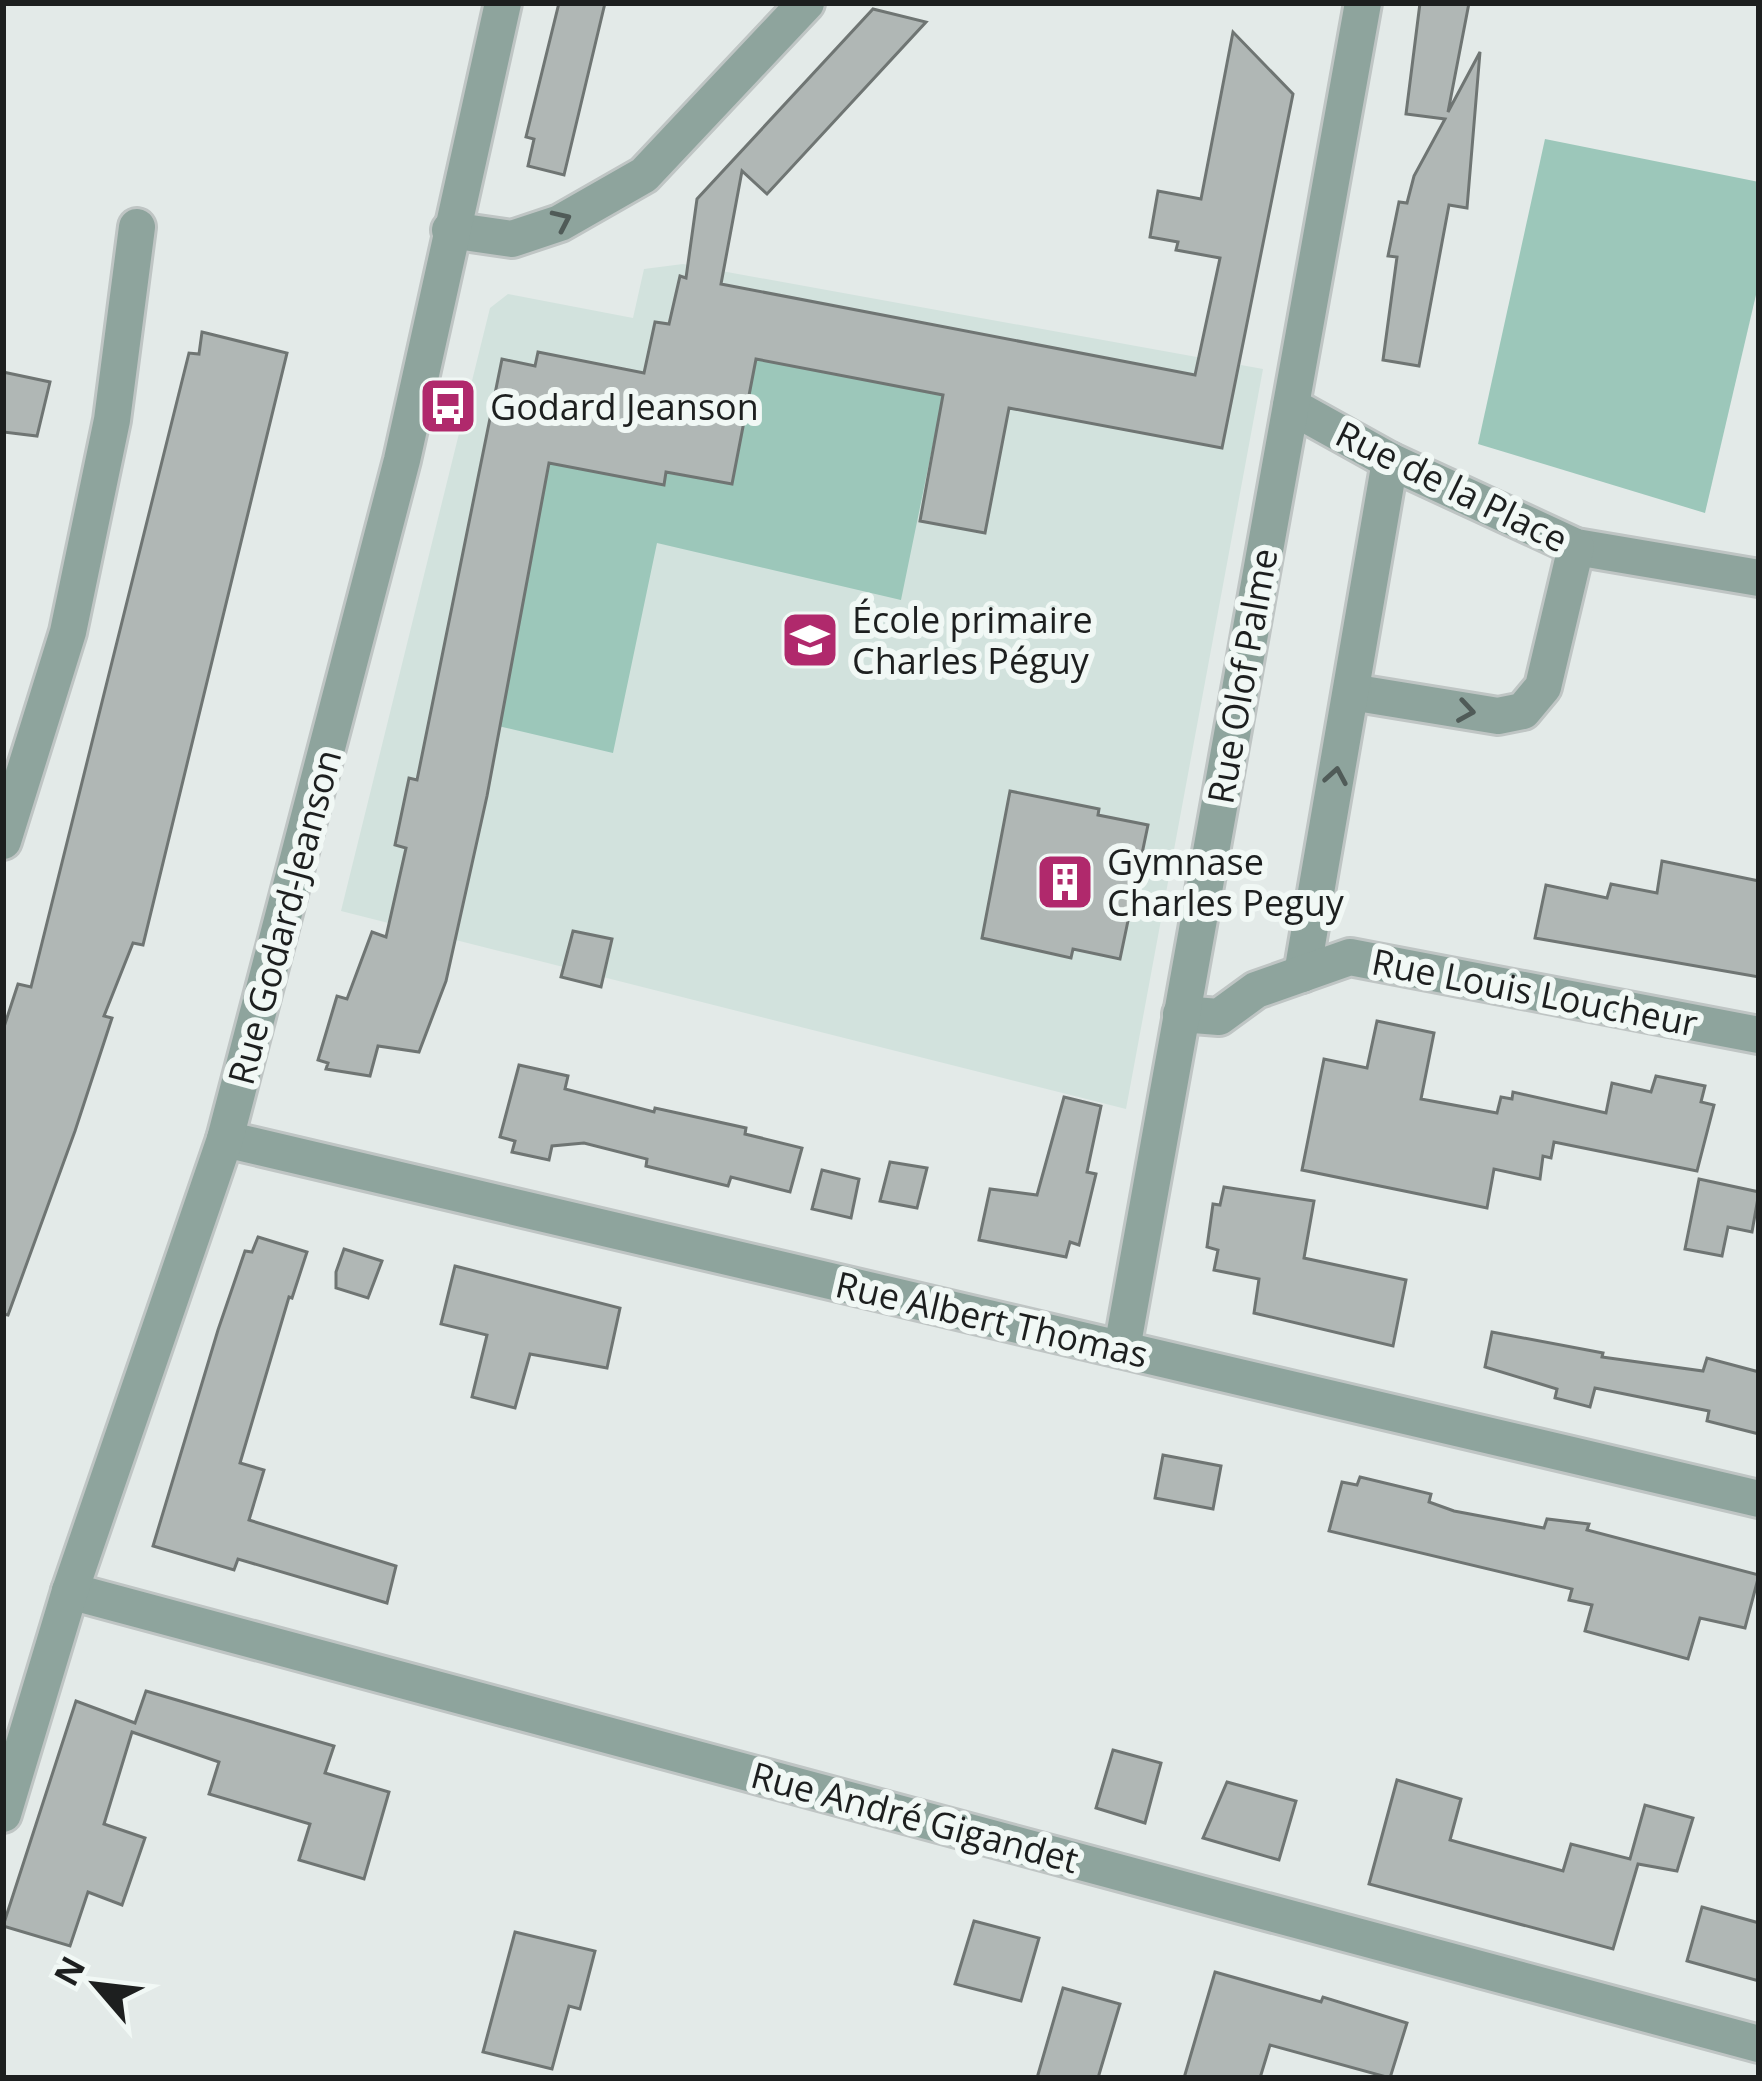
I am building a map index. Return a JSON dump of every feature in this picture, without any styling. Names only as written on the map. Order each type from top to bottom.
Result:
[{"type":"street","name":"Rue Godard-Jeanson","points":[[3,1814],[70,1591],[225,1138],[402,460],[503,3]]},
{"type":"street","points":[[450,230],[512,239],[560,223],[644,175],[806,3]]},
{"type":"street","name":"Rue Olof Palme","points":[[1122,1349],[1364,3]]},
{"type":"street","points":[[3,841],[68,632],[112,420],[137,227]]},
{"type":"street","name":"Rue de la Place","points":[[1291,406],[1390,461],[1576,547],[1759,578]]},
{"type":"street","points":[[1302,974],[1390,461]]},
{"type":"street","points":[[1351,692],[1498,716],[1523,711],[1543,687],[1576,547]]},
{"type":"street","points":[[3,775],[38,730]]},
{"type":"street","name":"Rue Louis Loucheur","points":[[1181,1014],[1219,1017],[1256,990],[1351,957],[1759,1036]]},
{"type":"street","name":"Rue Albert Thomas","points":[[225,1138],[1759,1499]]},
{"type":"street","name":"Rue André Gigandet","points":[[70,1591],[1759,2044]]},
{"type":"shaded area","name":"École primaire Charles Péguy","points":[[683,264],[1263,369],[1126,1109],[341,911],[490,308],[508,294],[633,318],[644,269]]},
{"type":"green space","points":[[1545,139],[1759,182],[1759,282],[1705,513],[1478,444]]},
{"type":"green space","points":[[756,359],[943,395],[901,600],[657,543],[613,753],[498,726],[549,463],[663,485],[666,472],[731,484]]},
{"type":"building","points":[[559,3],[605,3],[564,175],[528,166],[534,139],[526,137]]},
{"type":"building","points":[[1420,3],[1469,3],[1448,112],[1480,52],[1467,208],[1449,205],[1419,366],[1383,360],[1397,257],[1388,256],[1399,202],[1407,203],[1414,176],[1445,119],[1406,114]]},
{"type":"building","points":[[873,9],[926,22],[767,194],[742,171],[721,284],[1195,375],[1220,258],[1176,250],[1178,242],[1150,237],[1158,191],[1201,199],[1233,32],[1293,94],[1222,448],[1009,408],[985,533],[920,521],[943,395],[756,359],[732,484],[666,472],[664,485],[549,463],[487,796],[446,981],[419,1052],[378,1046],[370,1076],[326,1069],[328,1063],[318,1060],[337,996],[347,999],[372,932],[386,937],[406,848],[395,845],[409,778],[417,780],[502,359],[535,366],[538,352],[644,373],[655,322],[669,324],[680,276],[686,278],[697,199]]},
{"type":"building","points":[[202,332],[287,353],[143,945],[133,943],[104,1016],[112,1018],[75,1131],[8,1315],[3,1314],[3,1030],[18,984],[31,987],[189,353],[199,354]]},
{"type":"building","points":[[3,372],[50,382],[37,436],[3,432]]},
{"type":"building","name":"Gymnase Charles Peguy","points":[[1010,791],[1099,809],[1098,815],[1148,825],[1120,959],[1073,949],[1071,958],[982,938]]},
{"type":"building","points":[[1662,861],[1759,881],[1759,977],[1535,938],[1546,885],[1607,898],[1611,884],[1657,893]]},
{"type":"building","points":[[573,931],[612,939],[601,987],[561,977]]},
{"type":"building","points":[[1377,1021],[1434,1033],[1421,1099],[1497,1113],[1501,1097],[1512,1099],[1513,1092],[1606,1113],[1612,1083],[1651,1092],[1656,1076],[1705,1086],[1701,1102],[1714,1105],[1697,1171],[1554,1142],[1551,1158],[1543,1156],[1540,1179],[1494,1169],[1487,1208],[1302,1170],[1324,1059],[1367,1068]]},
{"type":"building","points":[[519,1065],[568,1076],[565,1089],[654,1112],[655,1108],[746,1128],[745,1134],[802,1148],[790,1192],[731,1177],[728,1186],[646,1166],[647,1159],[584,1143],[552,1146],[549,1160],[512,1152],[515,1141],[500,1137]]},
{"type":"building","points":[[1064,1097],[1101,1106],[1087,1172],[1096,1174],[1079,1245],[1070,1242],[1066,1257],[979,1240],[990,1189],[1037,1195]]},
{"type":"building","points":[[890,1162],[927,1168],[917,1208],[880,1201]]},
{"type":"building","points":[[822,1170],[859,1179],[851,1218],[812,1209]]},
{"type":"building","points":[[1699,1179],[1759,1192],[1752,1232],[1728,1227],[1722,1256],[1685,1249]]},
{"type":"building","points":[[1224,1187],[1314,1201],[1304,1258],[1406,1280],[1393,1346],[1254,1313],[1259,1279],[1214,1270],[1218,1250],[1207,1247],[1213,1204],[1220,1205]]},
{"type":"building","points":[[258,1237],[307,1252],[240,1463],[264,1470],[249,1520],[396,1566],[387,1603],[238,1559],[234,1570],[153,1546],[218,1330],[245,1251],[252,1252]]},
{"type":"building","points":[[344,1249],[382,1261],[368,1298],[336,1288]]},
{"type":"building","points":[[455,1266],[620,1308],[607,1368],[530,1354],[515,1408],[472,1397],[487,1335],[441,1324]]},
{"type":"building","points":[[1492,1332],[1603,1353],[1602,1357],[1703,1371],[1707,1358],[1759,1372],[1759,1434],[1707,1421],[1709,1411],[1595,1388],[1590,1407],[1555,1398],[1557,1389],[1485,1367]]},
{"type":"building","points":[[1163,1455],[1221,1466],[1213,1509],[1155,1498]]},
{"type":"building","points":[[1360,1477],[1431,1494],[1429,1502],[1454,1511],[1544,1528],[1547,1519],[1589,1524],[1587,1530],[1759,1575],[1745,1628],[1700,1618],[1688,1659],[1585,1631],[1592,1605],[1569,1600],[1572,1589],[1329,1531],[1342,1482],[1357,1485]]},
{"type":"building","points":[[146,1691],[334,1746],[325,1773],[389,1792],[364,1879],[299,1860],[310,1824],[209,1794],[219,1762],[132,1732],[104,1824],[145,1838],[122,1905],[88,1892],[70,1946],[3,1926],[76,1701],[135,1723]]},
{"type":"building","points":[[1113,1750],[1161,1763],[1145,1823],[1096,1808]]},
{"type":"building","points":[[1397,1780],[1461,1799],[1450,1840],[1563,1871],[1571,1844],[1630,1859],[1645,1805],[1693,1818],[1677,1871],[1638,1864],[1613,1949],[1369,1884]]},
{"type":"building","points":[[1227,1782],[1296,1801],[1279,1860],[1203,1838]]},
{"type":"building","points":[[1702,1907],[1759,1923],[1759,1981],[1687,1961]]},
{"type":"building","points":[[974,1921],[1039,1938],[1021,2001],[955,1984]]},
{"type":"building","points":[[515,1932],[595,1951],[580,2009],[569,2006],[552,2069],[483,2052]]},
{"type":"building","points":[[1215,1972],[1407,2023],[1390,2078],[1270,2045],[1260,2078],[1184,2078]]},
{"type":"building","points":[[1063,1988],[1120,2004],[1098,2078],[1037,2078]]},
{"type":"place","name":"Godard Jeanson","points":[[448,406]]},
{"type":"place","name":"École primaire Charles Péguy","points":[[810,640]]},
{"type":"place","name":"Gymnase Charles Peguy","points":[[1065,882]]}]
